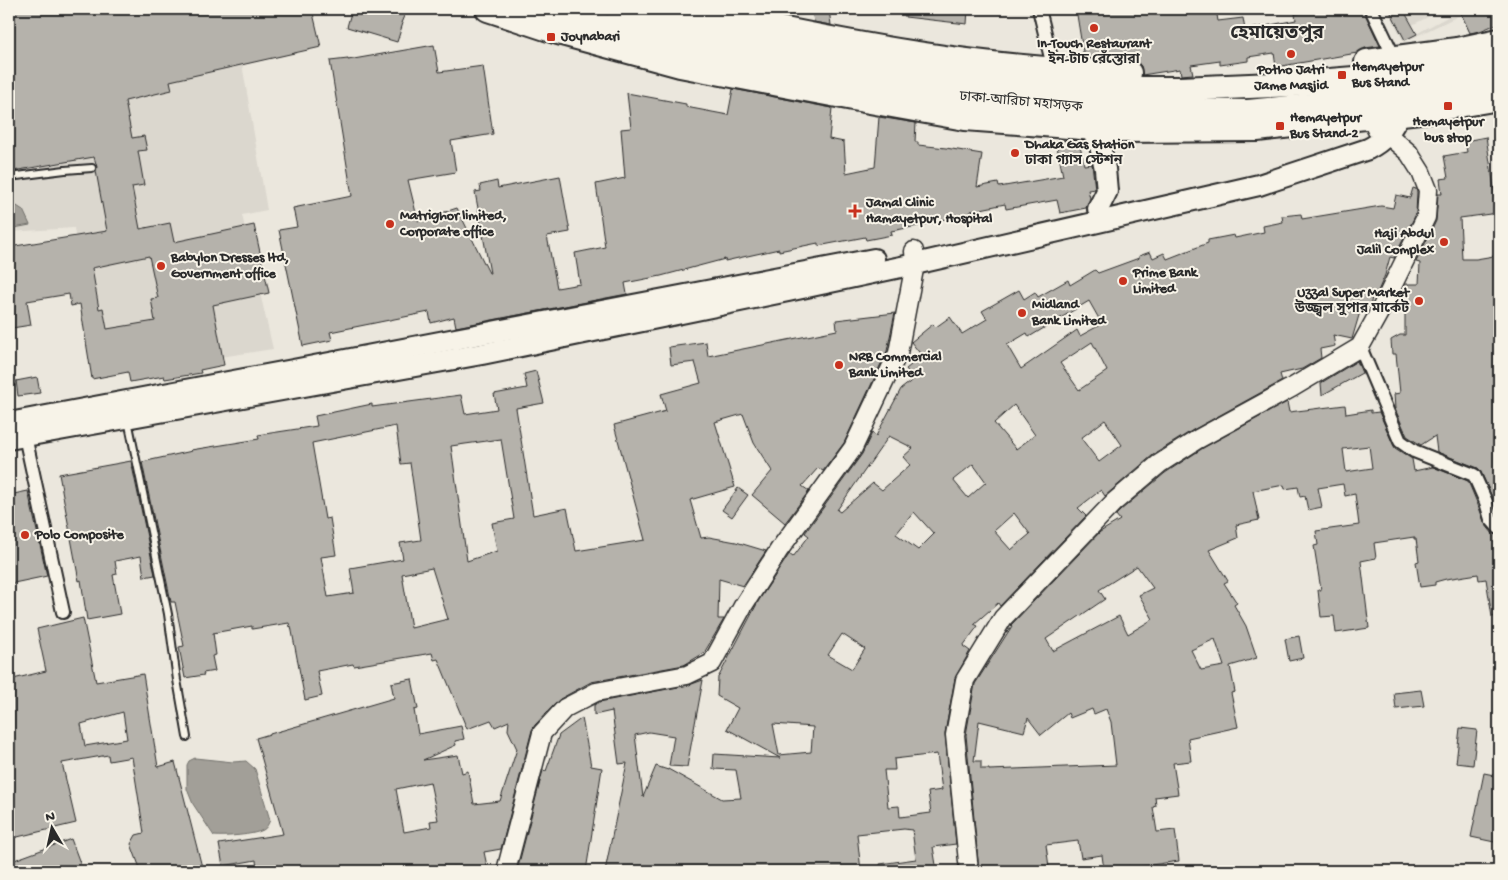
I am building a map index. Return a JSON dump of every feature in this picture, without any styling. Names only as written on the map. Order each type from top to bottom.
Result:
[{"type":"highway","points":[[488,9],[558,32],[680,65],[965,118],[1120,130],[1257,129],[1386,123],[1429,110],[1499,98]]},
{"type":"highway","name":"ঢাকা-আরিচা মহাসড়ক","points":[[550,9],[587,22],[669,42],[932,94],[1094,110],[1248,112],[1392,98],[1499,80]]},
{"type":"highway","name":"ঢাকা-আরিচা মহাসড়ক","points":[[619,9],[797,50],[948,78],[1079,89],[1180,90],[1293,84],[1403,75],[1499,59]]},
{"type":"highway","points":[[689,9],[842,41],[926,56],[1054,70],[1121,73],[1205,75],[1308,68],[1395,59],[1457,50],[1499,41]]},
{"type":"main road","points":[[9,423],[914,257],[1098,210],[1256,173],[1363,138],[1386,123]]},
{"type":"main road","points":[[17,438],[482,354],[914,257],[1259,185],[1379,144],[1386,123]]},
{"type":"main road","points":[[1090,127],[1100,146],[1105,169],[1107,191],[1098,210]]},
{"type":"street","points":[[1039,9],[1054,70]]},
{"type":"street","points":[[1371,9],[1395,59]]},
{"type":"street","points":[[969,871],[955,735],[965,680],[1003,618],[1114,502],[1159,464],[1198,439],[1293,387],[1360,347],[1380,311],[1426,217],[1428,190],[1422,172],[1386,123]]},
{"type":"street","points":[[506,871],[542,733],[565,708],[596,692],[687,675],[712,663],[744,606],[779,550],[853,448],[898,353],[914,257]]},
{"type":"street","points":[[1360,347],[1400,441],[1414,451],[1474,475],[1491,519],[1499,528]]},
{"type":"street","points":[[17,438],[63,612]]},
{"type":"lane","points":[[9,178],[92,168]]},
{"type":"lane","points":[[128,419],[168,614],[187,737]]},
{"type":"shaded area","points":[[9,9],[292,9],[293,41],[241,58],[267,210],[242,215],[273,349],[94,376],[74,228],[9,232]]},
{"type":"shaded area","points":[[1387,9],[1389,9],[1405,40],[1462,9],[1473,9],[1404,42]]},
{"type":"shaded area","points":[[1403,9],[1444,9],[1412,25]]},
{"type":"shaded area","points":[[9,201],[23,210],[30,225],[9,229]]},
{"type":"shaded area","points":[[195,758],[233,762],[246,761],[255,769],[270,820],[266,828],[259,832],[246,834],[214,836],[193,804],[187,789],[187,765],[189,761]]},
{"type":"building","points":[[9,9],[312,9],[321,47],[170,81],[172,90],[125,101],[132,138],[144,136],[147,150],[138,151],[144,185],[132,187],[140,229],[170,223],[174,242],[254,225],[269,293],[213,305],[224,365],[200,370],[201,373],[165,379],[164,376],[130,382],[128,372],[92,379],[80,304],[71,306],[69,294],[27,301],[31,325],[12,328],[12,325],[9,326],[9,247],[107,231],[94,157],[13,171],[9,149]],"holes":[[[149,256],[158,298],[151,299],[155,321],[107,329],[103,308],[99,309],[92,268]]]},
{"type":"building","points":[[352,9],[407,9],[401,23],[403,23],[397,42],[347,27]]},
{"type":"building","points":[[812,9],[829,9],[831,25],[814,22]]},
{"type":"building","points":[[905,9],[968,9],[967,24],[905,17]]},
{"type":"building","points":[[1076,9],[1216,9],[1218,21],[1243,18],[1245,30],[1296,20],[1295,14],[1322,9],[1363,9],[1380,46],[1365,48],[1357,53],[1276,67],[1274,53],[1248,57],[1248,61],[1220,65],[1220,61],[1191,65],[1193,74],[1181,75],[1180,69],[1142,75],[1141,66],[1130,59],[1084,58]]},
{"type":"building","points":[[1389,9],[1403,9],[1417,34],[1405,40]]},
{"type":"building","points":[[1459,9],[1499,9],[1499,23],[1470,33]]},
{"type":"building","points":[[434,45],[439,72],[483,66],[493,134],[451,141],[456,172],[408,180],[418,221],[457,208],[490,273],[475,192],[481,191],[480,185],[497,181],[498,188],[560,176],[570,232],[547,236],[557,288],[580,284],[575,253],[605,247],[596,184],[625,178],[621,129],[631,128],[627,93],[686,104],[686,107],[728,115],[733,89],[832,108],[829,139],[844,142],[846,173],[875,167],[879,117],[916,123],[915,142],[918,142],[918,145],[982,154],[977,187],[998,183],[999,187],[1063,176],[1056,142],[1079,141],[1084,165],[1092,164],[1095,189],[1088,190],[1090,198],[1086,208],[1060,213],[1057,200],[1006,209],[1005,204],[971,211],[971,213],[934,223],[891,231],[892,235],[866,240],[865,237],[818,246],[818,243],[779,251],[779,249],[725,261],[725,259],[661,276],[625,283],[627,294],[456,327],[454,317],[431,323],[429,312],[330,332],[332,340],[303,346],[279,230],[297,227],[293,208],[352,196],[330,61],[348,60]]},
{"type":"building","points":[[1486,137],[1498,213],[1460,218],[1462,259],[1494,256],[1497,276],[1499,276],[1499,516],[1478,468],[1437,452],[1435,436],[1421,445],[1407,436],[1395,409],[1394,394],[1400,393],[1396,354],[1392,354],[1391,340],[1400,335],[1405,335],[1405,284],[1419,284],[1420,263],[1416,262],[1436,221],[1438,194],[1442,194],[1440,179],[1448,178],[1444,156],[1467,152],[1465,141]]},
{"type":"building","points":[[1413,188],[1416,189],[1416,214],[1394,258],[1390,257],[1385,275],[1375,298],[1372,297],[1370,307],[1362,305],[1352,339],[1333,335],[1335,346],[1320,349],[1321,358],[1302,369],[1280,374],[1282,381],[1193,430],[1153,455],[1105,496],[1101,490],[1078,508],[1086,516],[1000,606],[998,603],[974,624],[978,626],[963,646],[970,651],[955,678],[945,733],[956,844],[933,847],[937,871],[881,871],[880,864],[916,859],[912,830],[904,829],[857,834],[861,871],[605,871],[627,763],[619,764],[612,711],[594,715],[594,705],[599,702],[689,685],[703,680],[687,767],[669,766],[674,736],[649,732],[635,735],[643,797],[656,766],[668,769],[722,799],[741,798],[736,770],[713,769],[714,754],[780,758],[727,729],[738,708],[717,696],[718,677],[759,600],[789,554],[793,557],[809,536],[805,533],[862,454],[872,433],[876,436],[901,389],[914,379],[906,369],[922,356],[911,342],[933,324],[936,327],[950,317],[962,334],[987,319],[982,311],[1019,290],[1024,299],[1035,292],[1038,297],[1068,280],[1070,285],[1095,270],[1098,273],[1150,252],[1153,258],[1164,253],[1167,259],[1208,243],[1208,240],[1234,235],[1235,238],[1264,232],[1263,226],[1283,222],[1282,216],[1301,214],[1302,219],[1381,206],[1393,208],[1396,195],[1410,198]],"holes":[[[1089,301],[1102,324],[1080,336],[1077,330],[1021,369],[1007,345],[1027,333],[1029,337]],[[1092,342],[1107,371],[1079,390],[1060,363]],[[1014,405],[1035,435],[1016,449],[994,423]],[[1105,420],[1122,445],[1099,462],[1081,438]],[[889,436],[913,448],[903,457],[910,465],[882,490],[873,483],[840,512],[837,510]],[[973,464],[986,482],[968,498],[953,480]],[[914,512],[934,534],[918,550],[896,534]],[[1014,513],[1030,534],[1011,550],[994,531]],[[842,634],[865,649],[852,669],[828,655]],[[773,724],[813,727],[811,752],[779,755]],[[937,754],[942,790],[928,792],[931,813],[900,817],[899,806],[888,807],[884,770],[895,770],[894,759]]]},
{"type":"building","points":[[895,313],[887,351],[844,443],[823,471],[818,468],[802,486],[809,491],[785,523],[752,495],[772,471],[754,443],[743,414],[715,422],[735,487],[690,500],[701,538],[709,537],[736,542],[766,551],[743,586],[719,579],[718,619],[724,619],[704,653],[684,665],[591,682],[560,699],[535,725],[532,730],[501,849],[484,852],[488,871],[455,871],[454,867],[433,871],[257,871],[256,860],[223,866],[219,844],[283,834],[256,738],[394,698],[391,683],[412,679],[418,709],[414,710],[418,734],[461,726],[464,739],[455,741],[456,745],[423,760],[458,755],[462,773],[468,771],[474,804],[500,801],[517,749],[508,730],[509,721],[495,727],[491,720],[467,729],[438,659],[434,660],[432,653],[317,671],[322,696],[305,700],[289,623],[252,629],[252,626],[213,633],[216,655],[212,656],[215,671],[185,678],[179,647],[184,646],[175,602],[171,602],[142,462],[191,450],[259,439],[258,435],[317,426],[315,416],[372,404],[372,407],[461,395],[465,414],[497,409],[494,394],[527,388],[524,374],[536,371],[544,403],[516,408],[533,515],[567,508],[576,551],[645,540],[614,425],[666,411],[661,394],[701,383],[695,362],[671,365],[669,347],[706,342],[708,356],[837,330],[836,320]],"holes":[[[396,426],[401,464],[410,463],[421,540],[400,543],[403,559],[350,568],[354,593],[328,597],[321,557],[336,555],[330,518],[325,519],[312,443]],[[501,439],[514,519],[492,523],[497,551],[467,561],[451,446]],[[432,568],[448,619],[411,628],[402,574]],[[430,782],[438,820],[430,821],[431,827],[404,832],[396,789]]]},
{"type":"building","points":[[1357,361],[1362,373],[1322,395],[1321,383]]},
{"type":"building","points":[[37,377],[40,393],[18,396],[16,381]]},
{"type":"building","points":[[1287,402],[1289,412],[1345,405],[1346,414],[1371,410],[1371,413],[1379,412],[1395,448],[1412,459],[1414,471],[1433,467],[1468,481],[1485,524],[1493,534],[1499,536],[1499,616],[1492,617],[1486,579],[1479,580],[1478,574],[1446,579],[1435,582],[1435,585],[1420,587],[1416,562],[1419,561],[1416,539],[1414,537],[1374,543],[1376,558],[1361,561],[1369,628],[1336,633],[1334,616],[1321,617],[1318,590],[1321,590],[1314,546],[1318,545],[1316,531],[1359,525],[1355,494],[1345,496],[1343,484],[1318,488],[1322,507],[1308,510],[1305,496],[1300,497],[1298,487],[1285,489],[1284,485],[1253,491],[1259,520],[1236,525],[1238,538],[1209,550],[1228,581],[1224,583],[1237,603],[1234,605],[1246,626],[1257,658],[1230,666],[1235,692],[1231,693],[1238,727],[1188,738],[1191,761],[1173,763],[1178,794],[1155,797],[1156,806],[1153,807],[1157,832],[1175,830],[1179,861],[1104,870],[1102,855],[1081,858],[1078,841],[1046,845],[1049,867],[1020,871],[979,871],[966,735],[975,684],[1011,625],[1100,532],[1120,520],[1116,515],[1165,473],[1203,448]],"holes":[[[1369,446],[1372,468],[1346,472],[1343,449]],[[1137,566],[1153,588],[1139,595],[1153,619],[1128,634],[1119,616],[1053,651],[1046,639],[1105,599],[1099,590]],[[1215,639],[1224,666],[1201,670],[1191,650]],[[1092,709],[1094,714],[1106,709],[1111,722],[1116,765],[989,770],[981,769],[981,761],[974,761],[979,721],[1024,732],[1028,718],[1041,735],[1068,713],[1070,718]]]},
{"type":"building","points":[[131,461],[155,575],[144,577],[141,556],[115,561],[117,574],[113,575],[120,614],[87,620],[81,580],[79,581],[59,474]]},
{"type":"building","points":[[738,488],[748,495],[732,517],[722,510]]},
{"type":"building","name":"Polo Composite","points":[[28,491],[47,576],[9,584],[9,495]]},
{"type":"building","points":[[83,618],[96,682],[143,674],[158,767],[175,762],[203,871],[141,871],[131,844],[136,835],[144,833],[132,757],[109,761],[108,755],[62,763],[76,823],[9,839],[9,680],[46,671],[37,629]],"holes":[[[123,712],[127,739],[85,746],[81,724]]]},
{"type":"building","points":[[1299,636],[1303,658],[1289,661],[1285,639]]},
{"type":"building","points":[[1421,690],[1424,706],[1396,709],[1394,693]]},
{"type":"building","points":[[582,718],[591,766],[602,768],[586,871],[517,871],[543,770],[546,771],[559,735]]},
{"type":"building","points":[[1460,728],[1477,730],[1473,765],[1456,763]]},
{"type":"building","points":[[1484,773],[1499,776],[1496,788],[1499,789],[1499,843],[1471,837]]},
{"type":"building","points":[[71,839],[83,871],[9,871],[9,862]]},
{"type":"place","name":"In-Touch Restaurant ইন-টাচ রেঁস্তোরা","points":[[1094,28]]},
{"type":"place","name":"Joynabari","points":[[551,37]]},
{"type":"place","name":"Potho Jatri Jame Masjid","points":[[1291,54]]},
{"type":"place","name":"Hemayetpur Bus Stand","points":[[1342,75]]},
{"type":"place","name":"Hemayetpur bus stop","points":[[1448,106]]},
{"type":"place","name":"Hemayetpur Bus Stand-2","points":[[1280,126]]},
{"type":"place","name":"Dhaka Gas Station ঢাকা গ্যাস স্টেশন","points":[[1015,153]]},
{"type":"place","name":"Jamal Clinic Hamayetpur, Hospital","points":[[855,211]]},
{"type":"place","name":"Matrighor limited, Corporate office","points":[[390,224]]},
{"type":"place","name":"Haji Abdul Jalil Complex","points":[[1444,242]]},
{"type":"place","name":"Babylon Dresses ltd, Government office","points":[[161,266]]},
{"type":"place","name":"Prime Bank Limited","points":[[1123,281]]},
{"type":"place","name":"Uzzal Super Market উজ্জ্বল সুপার মার্কেট","points":[[1419,301]]},
{"type":"place","name":"Midland Bank Limited","points":[[1022,313]]},
{"type":"place","name":"NRB Commercial Bank Limited","points":[[839,365]]},
{"type":"place","name":"Polo Composite","points":[[25,535]]},
{"type":"district","name":"হেমায়েতপুর","points":[[1277,34]]}]
